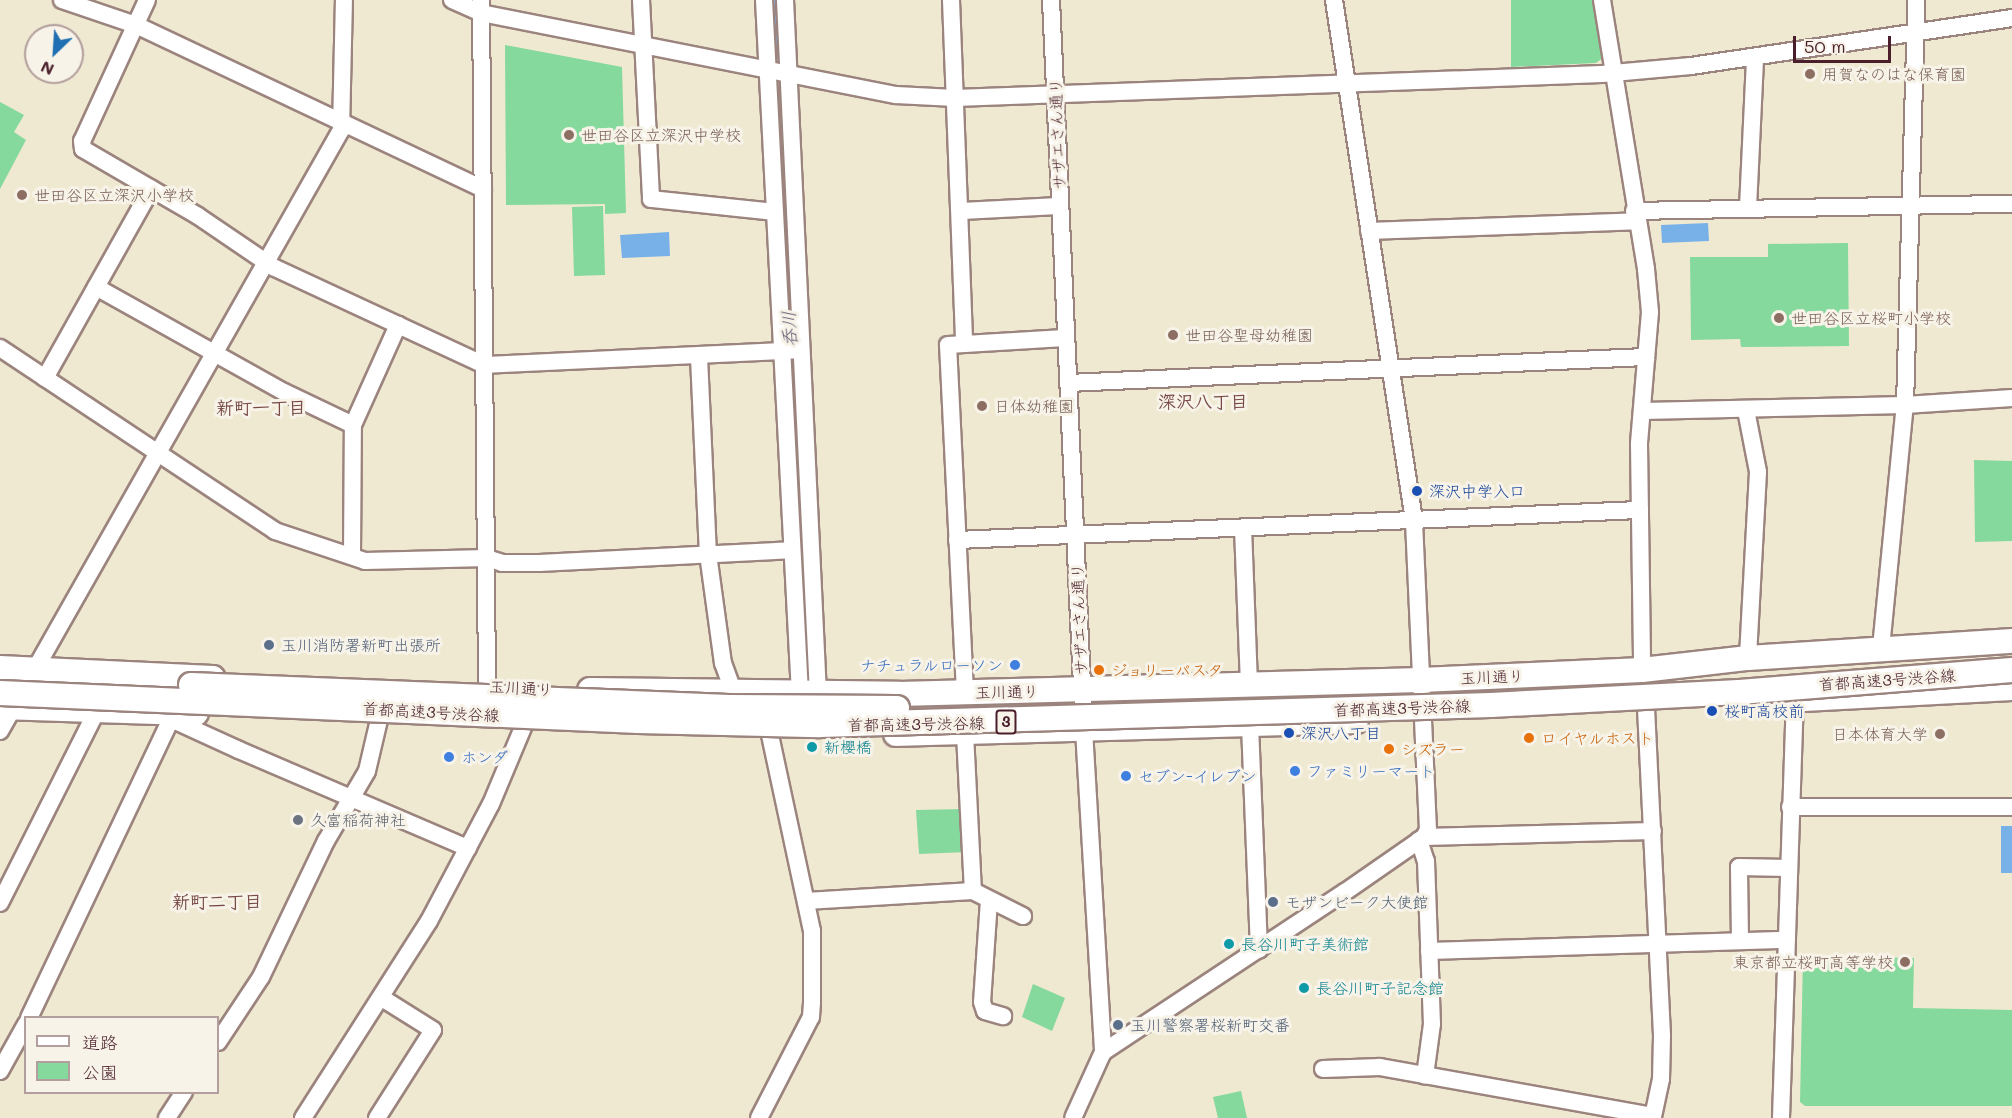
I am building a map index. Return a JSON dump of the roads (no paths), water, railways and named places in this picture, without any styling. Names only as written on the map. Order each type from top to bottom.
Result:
[{"type":"highway","name":"玉川通り","points":[[0,668],[734,693],[964,693],[1421,680],[1642,670],[1749,658],[2012,641]]},
{"type":"highway","name":"首都高速3号渋谷線","points":[[0,677],[706,707],[922,708],[1489,689],[1736,676],[2012,654]]},
{"type":"highway","name":"首都高速3号渋谷線","points":[[4,703],[865,725],[1491,705],[1738,692],[2012,670]]},
{"type":"highway","points":[[4,703],[168,716],[379,720],[770,735],[965,734],[1423,718],[2012,688]]},
{"type":"street","points":[[62,0],[136,25],[483,189]]},
{"type":"street","points":[[147,0],[82,141],[83,150],[151,189],[265,262],[484,365],[699,357],[789,351]]},
{"type":"street","points":[[0,730],[4,703],[34,670],[342,123],[344,0]]},
{"type":"street","points":[[452,0],[643,43],[896,95],[955,98],[1612,73],[1755,57],[2012,18]]},
{"type":"street","points":[[641,0],[651,199],[774,212]]},
{"type":"street","points":[[764,0],[778,71],[789,351],[809,694]]},
{"type":"street","points":[[785,0],[778,71],[774,212],[789,351],[792,550],[809,694]]},
{"type":"street","points":[[951,0],[964,344]]},
{"type":"street","name":"サザエさん通り","points":[[1051,0],[1082,691],[1103,1052]]},
{"type":"street","points":[[1073,1118],[1103,1052],[1422,839],[1428,830],[1414,520],[1334,0]]},
{"type":"street","points":[[1602,0],[1649,301],[1640,510],[1642,670]]},
{"type":"street","points":[[1881,648],[1905,405],[1916,0]]},
{"type":"street","points":[[481,7],[487,686]]},
{"type":"street","points":[[1748,208],[1755,57]]},
{"type":"street","points":[[45,378],[151,189]]},
{"type":"street","points":[[1370,231],[1748,208],[1911,202],[2012,204]]},
{"type":"street","points":[[960,212],[1060,206]]},
{"type":"street","points":[[96,287],[213,353],[352,424]]},
{"type":"street","points":[[352,555],[352,424],[398,325]]},
{"type":"street","points":[[964,693],[948,345],[1065,338]]},
{"type":"street","points":[[0,348],[275,531],[365,561],[487,558],[502,563],[539,563],[792,550]]},
{"type":"street","points":[[699,357],[708,554],[723,663],[734,693]]},
{"type":"street","points":[[1068,383],[1646,357]]},
{"type":"street","points":[[1643,411],[1905,405],[2012,398]]},
{"type":"street","points":[[1746,410],[1758,472],[1749,658]]},
{"type":"street","points":[[957,540],[1640,510]]},
{"type":"street","points":[[1243,528],[1249,685]]},
{"type":"street","points":[[1781,1118],[1795,699]]},
{"type":"street","points":[[1323,1069],[1380,1067],[1591,1102],[1653,1117],[1661,1079],[1662,1036],[1646,708]]},
{"type":"street","points":[[0,903],[96,712]]},
{"type":"street","points":[[28,1016],[168,716],[352,799],[468,848]]},
{"type":"street","points":[[219,1040],[261,977],[326,841],[367,771],[379,720]]},
{"type":"street","points":[[303,1118],[382,998],[468,848],[524,725]]},
{"type":"street","points":[[1250,725],[1259,950]]},
{"type":"street","points":[[965,734],[973,891]]},
{"type":"street","points":[[759,1118],[811,1017],[812,930],[770,735]]},
{"type":"street","points":[[1790,807],[2012,807]]},
{"type":"street","points":[[1422,839],[1653,831]]},
{"type":"street","points":[[1422,839],[1426,861],[1432,1024],[1425,1076]]},
{"type":"street","points":[[1740,940],[1739,867],[1788,868]]},
{"type":"street","points":[[806,901],[973,891],[1023,916]]},
{"type":"street","points":[[989,900],[982,1002],[985,1011],[1003,1016]]},
{"type":"street","points":[[1429,951],[1657,942],[1787,940]]},
{"type":"street","points":[[377,1118],[433,1030],[382,998]]},
{"type":"street","points":[[0,1071],[24,1028]]},
{"type":"street","points":[[167,1118],[183,1094]]},
{"type":"water","points":[[1708,223],[1709,241],[1662,243],[1661,225]]},
{"type":"water","points":[[669,232],[670,256],[622,258],[620,235]]},
{"type":"water","points":[[2001,826],[2012,826],[2012,873],[2001,873]]},
{"type":"waterway","name":"呑川","points":[[772,0],[775,47]]},
{"type":"place","name":"用賀なのはな保育園","points":[[1810,74]]},
{"type":"place","name":"世田谷区立深沢中学校","points":[[569,135]]},
{"type":"place","name":"世田谷区立深沢小学校","points":[[22,195]]},
{"type":"place","name":"世田谷区立桜町小学校","points":[[1779,318]]},
{"type":"place","name":"世田谷聖母幼稚園","points":[[1173,335]]},
{"type":"place","name":"日体幼稚園","points":[[982,406]]},
{"type":"place","name":"深沢中学入口","points":[[1417,491]]},
{"type":"place","name":"玉川消防署新町出張所","points":[[269,645]]},
{"type":"place","name":"ナチュラルローソン","points":[[1015,665]]},
{"type":"place","name":"ジョリーパスタ","points":[[1099,670]]},
{"type":"place","name":"桜町高校前","points":[[1712,711]]},
{"type":"place","name":"深沢八丁目","points":[[1289,733]]},
{"type":"place","name":"日本体育大学","points":[[1940,734]]},
{"type":"place","name":"ロイヤルホスト","points":[[1529,738]]},
{"type":"place","name":"新櫻橋","points":[[812,747]]},
{"type":"place","name":"シズラー","points":[[1389,749]]},
{"type":"place","name":"ホンダ","points":[[449,757]]},
{"type":"place","name":"ファミリーマート","points":[[1295,771]]},
{"type":"place","name":"セブン-イレブン","points":[[1126,776]]},
{"type":"place","name":"久富稲荷神社","points":[[298,820]]},
{"type":"place","name":"モザンビーク大使館","points":[[1273,902]]},
{"type":"place","name":"長谷川町子美術館","points":[[1229,944]]},
{"type":"place","name":"東京都立桜町高等学校","points":[[1905,962]]},
{"type":"place","name":"長谷川町子記念館","points":[[1304,988]]},
{"type":"place","name":"玉川警察署桜新町交番","points":[[1118,1025]]},
{"type":"district","name":"深沢八丁目","points":[[1203,401]]},
{"type":"district","name":"新町一丁目","points":[[261,407]]},
{"type":"district","name":"新町二丁目","points":[[217,901]]}]
